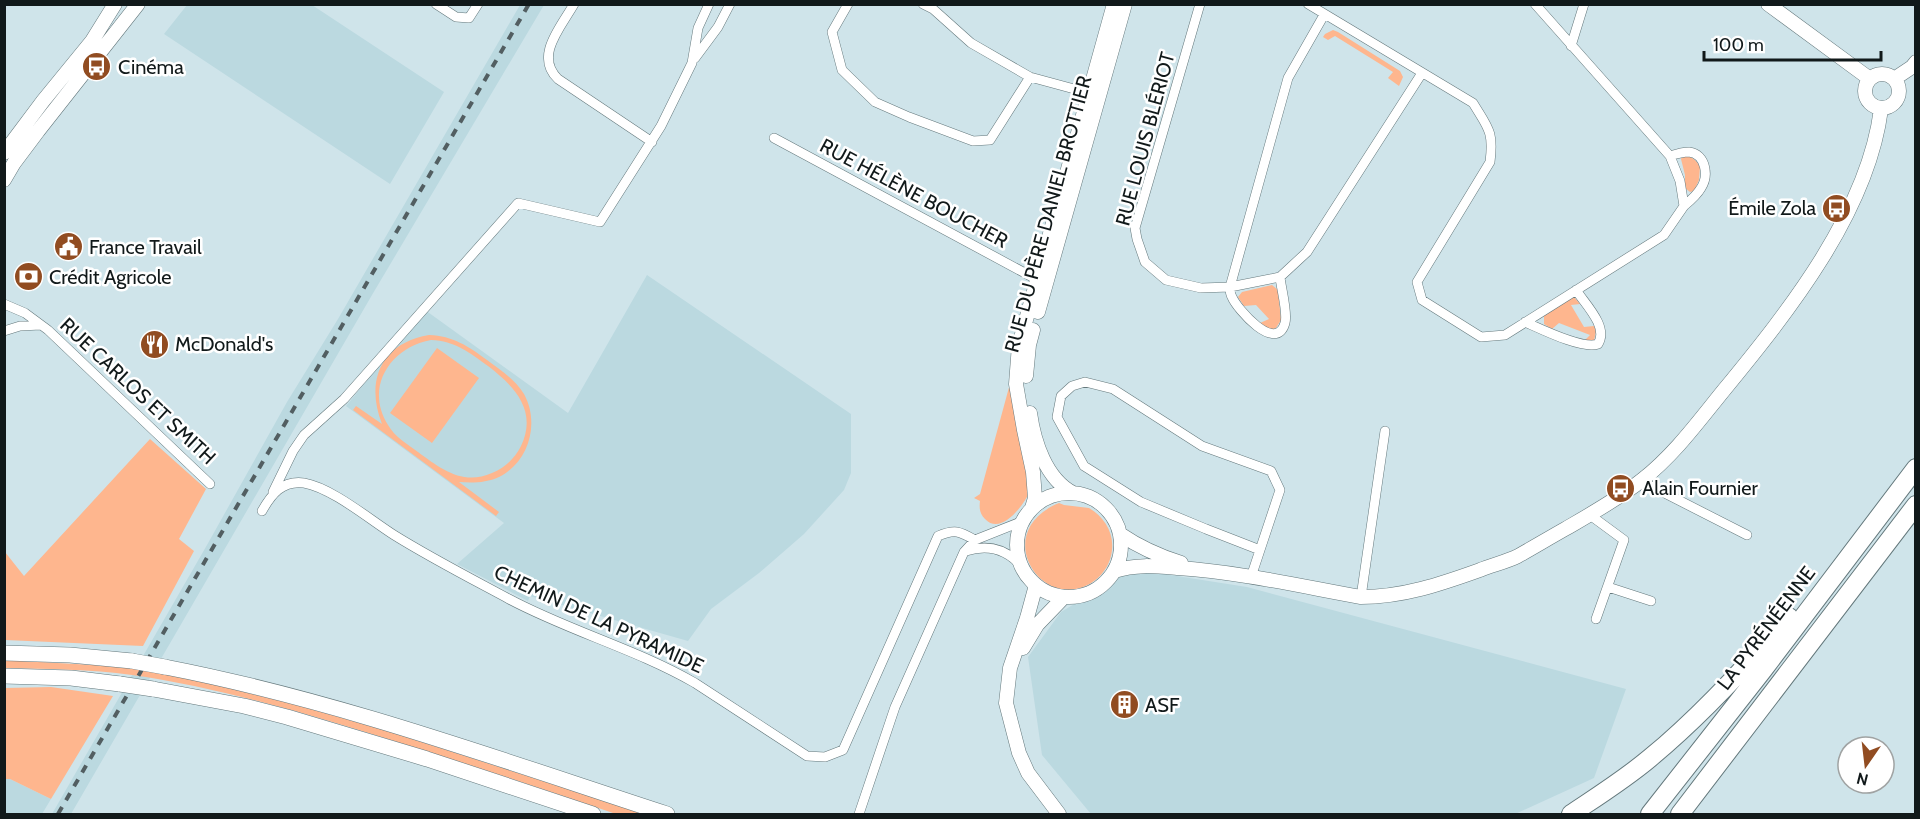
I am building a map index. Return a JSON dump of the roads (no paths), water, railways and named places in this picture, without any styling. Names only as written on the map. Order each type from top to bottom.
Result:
[{"type":"highway","name":"LA PYRÉNÉENNE","points":[[1650,814],[1916,468]]},
{"type":"highway","points":[[1680,814],[1916,505]]},
{"type":"highway","points":[[1572,814],[1624,778],[1668,742],[1742,670],[1805,597],[1830,581]]},
{"type":"main road","points":[[4,153],[92,41],[115,4]]},
{"type":"main road","points":[[4,180],[38,131],[138,4]]},
{"type":"main road","name":"RUE DU PÈRE DANIEL BROTTIER","points":[[1032,508],[1035,498],[1034,472],[1024,430],[1017,384],[1019,345],[1114,4]]},
{"type":"main road","name":"RUE DU PÈRE DANIEL BROTTIER","points":[[1073,493],[1062,487],[1047,468],[1032,427],[1026,383],[1029,345],[1125,4]]},
{"type":"main road","points":[[1768,4],[1870,79]]},
{"type":"main road","points":[[1894,79],[1916,62]]},
{"type":"main road","points":[[1885,74],[1894,79],[1899,88],[1898,99],[1891,106],[1881,109],[1867,100],[1865,89],[1870,79],[1885,74]]},
{"type":"main road","points":[[1114,571],[1147,565],[1204,570],[1361,597],[1376,597],[1443,584],[1515,557],[1590,515],[1641,481],[1673,453],[1731,382],[1800,291],[1833,240],[1867,168],[1878,130],[1881,109]]},
{"type":"main road","points":[[1073,493],[1095,499],[1110,513],[1120,534],[1120,556],[1114,571],[1100,587],[1078,596],[1065,597],[1050,593],[1036,585],[1022,567],[1017,544],[1018,533],[1023,521],[1032,508],[1057,494],[1073,493]]},
{"type":"main road","points":[[1120,534],[1155,554],[1204,570]]},
{"type":"main road","points":[[1036,585],[1010,668],[1006,703],[1019,753],[1028,773],[1059,814]]},
{"type":"main road","points":[[1010,668],[1037,626],[1065,597]]},
{"type":"main road","points":[[4,653],[70,655],[132,661],[254,686],[349,711],[667,814]]},
{"type":"main road","points":[[4,676],[71,678],[120,684],[244,706],[427,759],[593,814]]},
{"type":"street","points":[[436,4],[456,17],[469,18],[477,6]]},
{"type":"street","points":[[574,4],[548,51],[549,68],[558,79],[652,142]]},
{"type":"street","points":[[692,63],[698,28],[708,4]]},
{"type":"street","points":[[262,511],[292,451],[304,435],[344,399],[518,203],[600,222],[652,142],[692,63],[718,27],[730,4]]},
{"type":"street","points":[[848,4],[832,32],[842,70],[875,102],[909,117],[973,141],[990,140],[1030,77]]},
{"type":"street","points":[[923,4],[933,9],[971,42],[1030,77],[1089,93]]},
{"type":"street","name":"RUE LOUIS BLÉRIOT","points":[[1200,4],[1135,228],[1137,239],[1145,262],[1166,280],[1201,288],[1230,287],[1280,277]]},
{"type":"street","points":[[1308,4],[1473,103],[1489,129],[1492,143],[1490,162],[1417,282],[1422,300],[1481,337],[1505,335],[1664,235],[1684,206],[1703,186],[1706,174],[1702,160],[1695,154],[1687,152],[1670,156]]},
{"type":"street","points":[[1535,4],[1670,156],[1680,181],[1684,206]]},
{"type":"street","points":[[1571,46],[1584,4]]},
{"type":"street","points":[[1324,15],[1288,78],[1230,287],[1232,298],[1256,326],[1266,333],[1278,333],[1286,320],[1280,277],[1307,252],[1422,73]]},
{"type":"street","name":"RUE HÉLÈNE BOUCHER","points":[[774,138],[1036,279]]},
{"type":"street","points":[[1525,322],[1581,344],[1593,346],[1598,344],[1602,335],[1600,326],[1576,290]]},
{"type":"street","name":"RUE CARLOS ET SMITH","points":[[4,304],[25,313],[48,330],[210,484]]},
{"type":"street","points":[[4,331],[20,326],[41,325]]},
{"type":"street","points":[[1251,577],[1260,550],[1280,490],[1271,471],[1202,446],[1113,389],[1085,382],[1071,386],[1060,396],[1057,417],[1084,466],[1141,502],[1260,550]]},
{"type":"street","points":[[1361,597],[1385,431]]},
{"type":"street","points":[[1641,481],[1748,535]]},
{"type":"street","name":"CHEMIN DE LA PYRAMIDE","points":[[270,496],[278,489],[294,483],[321,489],[395,535],[511,600],[566,627],[655,662],[686,677],[807,756],[825,757],[843,750],[938,536],[951,530],[961,532],[975,540]]},
{"type":"street","points":[[1590,515],[1624,540],[1596,619]]},
{"type":"street","points":[[858,814],[895,707],[964,552],[975,540],[1023,521]]},
{"type":"street","points":[[964,552],[977,548],[991,548],[1005,552],[1022,567]]},
{"type":"street","points":[[1608,587],[1651,601]]},
{"type":"railway","points":[[58,814],[529,4]]},
{"type":"place","name":"Cinéma","points":[[97,67]]},
{"type":"place","name":"Émile Zola","points":[[1837,208]]},
{"type":"place","name":"France Travail","points":[[68,247]]},
{"type":"place","name":"Crédit Agricole","points":[[28,277]]},
{"type":"place","name":"McDonald's","points":[[154,344]]},
{"type":"place","name":"Alain Fournier","points":[[1621,488]]},
{"type":"place","name":"ASF","points":[[1124,705]]}]
